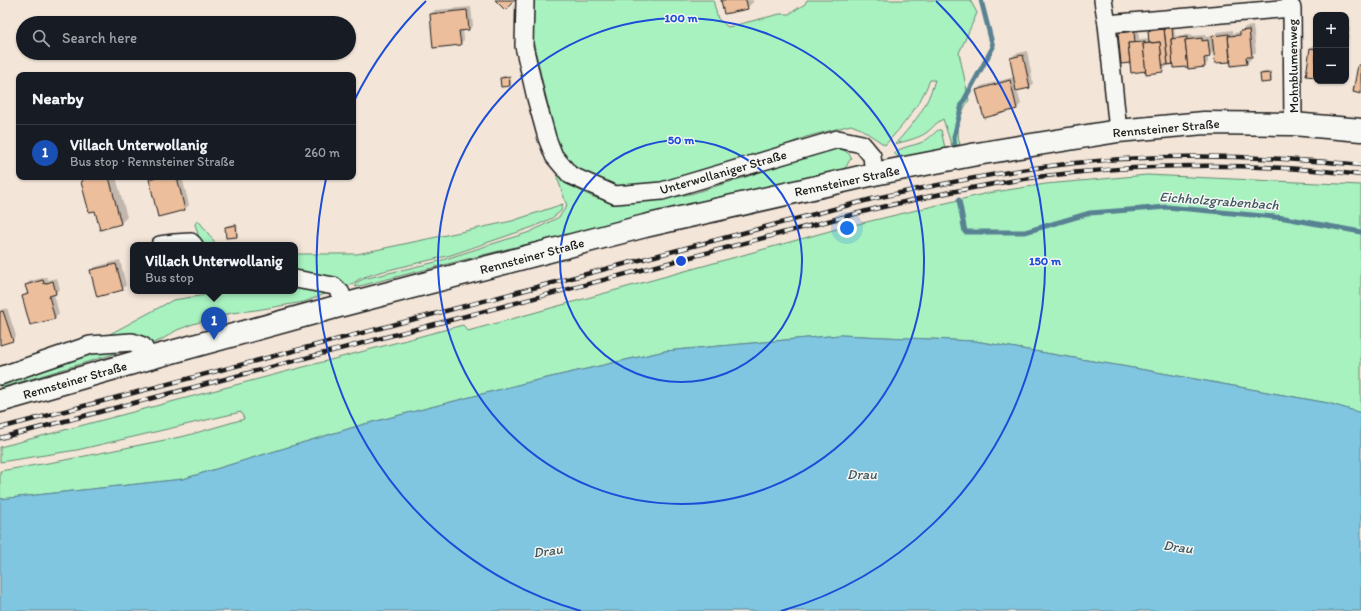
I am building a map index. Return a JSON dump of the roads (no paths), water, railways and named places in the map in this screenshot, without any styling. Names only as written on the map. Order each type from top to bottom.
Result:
[{"type":"main road","name":"Rennsteiner Straße","points":[[0,401],[343,305],[645,226],[924,164],[1118,131],[1204,123],[1293,124],[1361,130]]},
{"type":"street","name":"Unterwollaniger Straße","points":[[525,0],[524,46],[536,98],[547,138],[554,156],[570,175],[615,195],[662,191],[838,139],[862,144],[872,156],[874,174]]},
{"type":"street","points":[[1103,0],[1107,24],[1118,131]]},
{"type":"street","name":"Mohnblumenweg","points":[[1107,24],[1292,4],[1293,124]]},
{"type":"street","points":[[298,280],[334,286],[341,293],[343,305]]},
{"type":"street","name":"Rennsteiner Straße","points":[[0,376],[90,345],[132,342],[143,346],[150,358]]},
{"type":"water","name":"Drau","points":[[840,335],[975,341],[1328,403],[1361,413],[1361,611],[0,611],[0,499],[183,479],[361,425],[525,383],[665,351]]},
{"type":"waterway","name":"Eichholzgrabenbach","points":[[955,153],[954,137],[962,104],[993,47],[981,0]]},
{"type":"waterway","name":"Eichholzgrabenbach","points":[[959,200],[965,232],[1025,232],[1090,213],[1167,207],[1285,218],[1361,232]]},
{"type":"railway","points":[[0,428],[872,199],[953,182],[1014,171],[1066,164],[1159,157],[1252,157],[1361,165]]},
{"type":"railway","points":[[0,438],[874,209],[955,191],[1037,177],[1077,172],[1158,167],[1240,166],[1361,175]]},
{"type":"place","name":"Villach Unterwollanig","points":[[214,340]]}]
